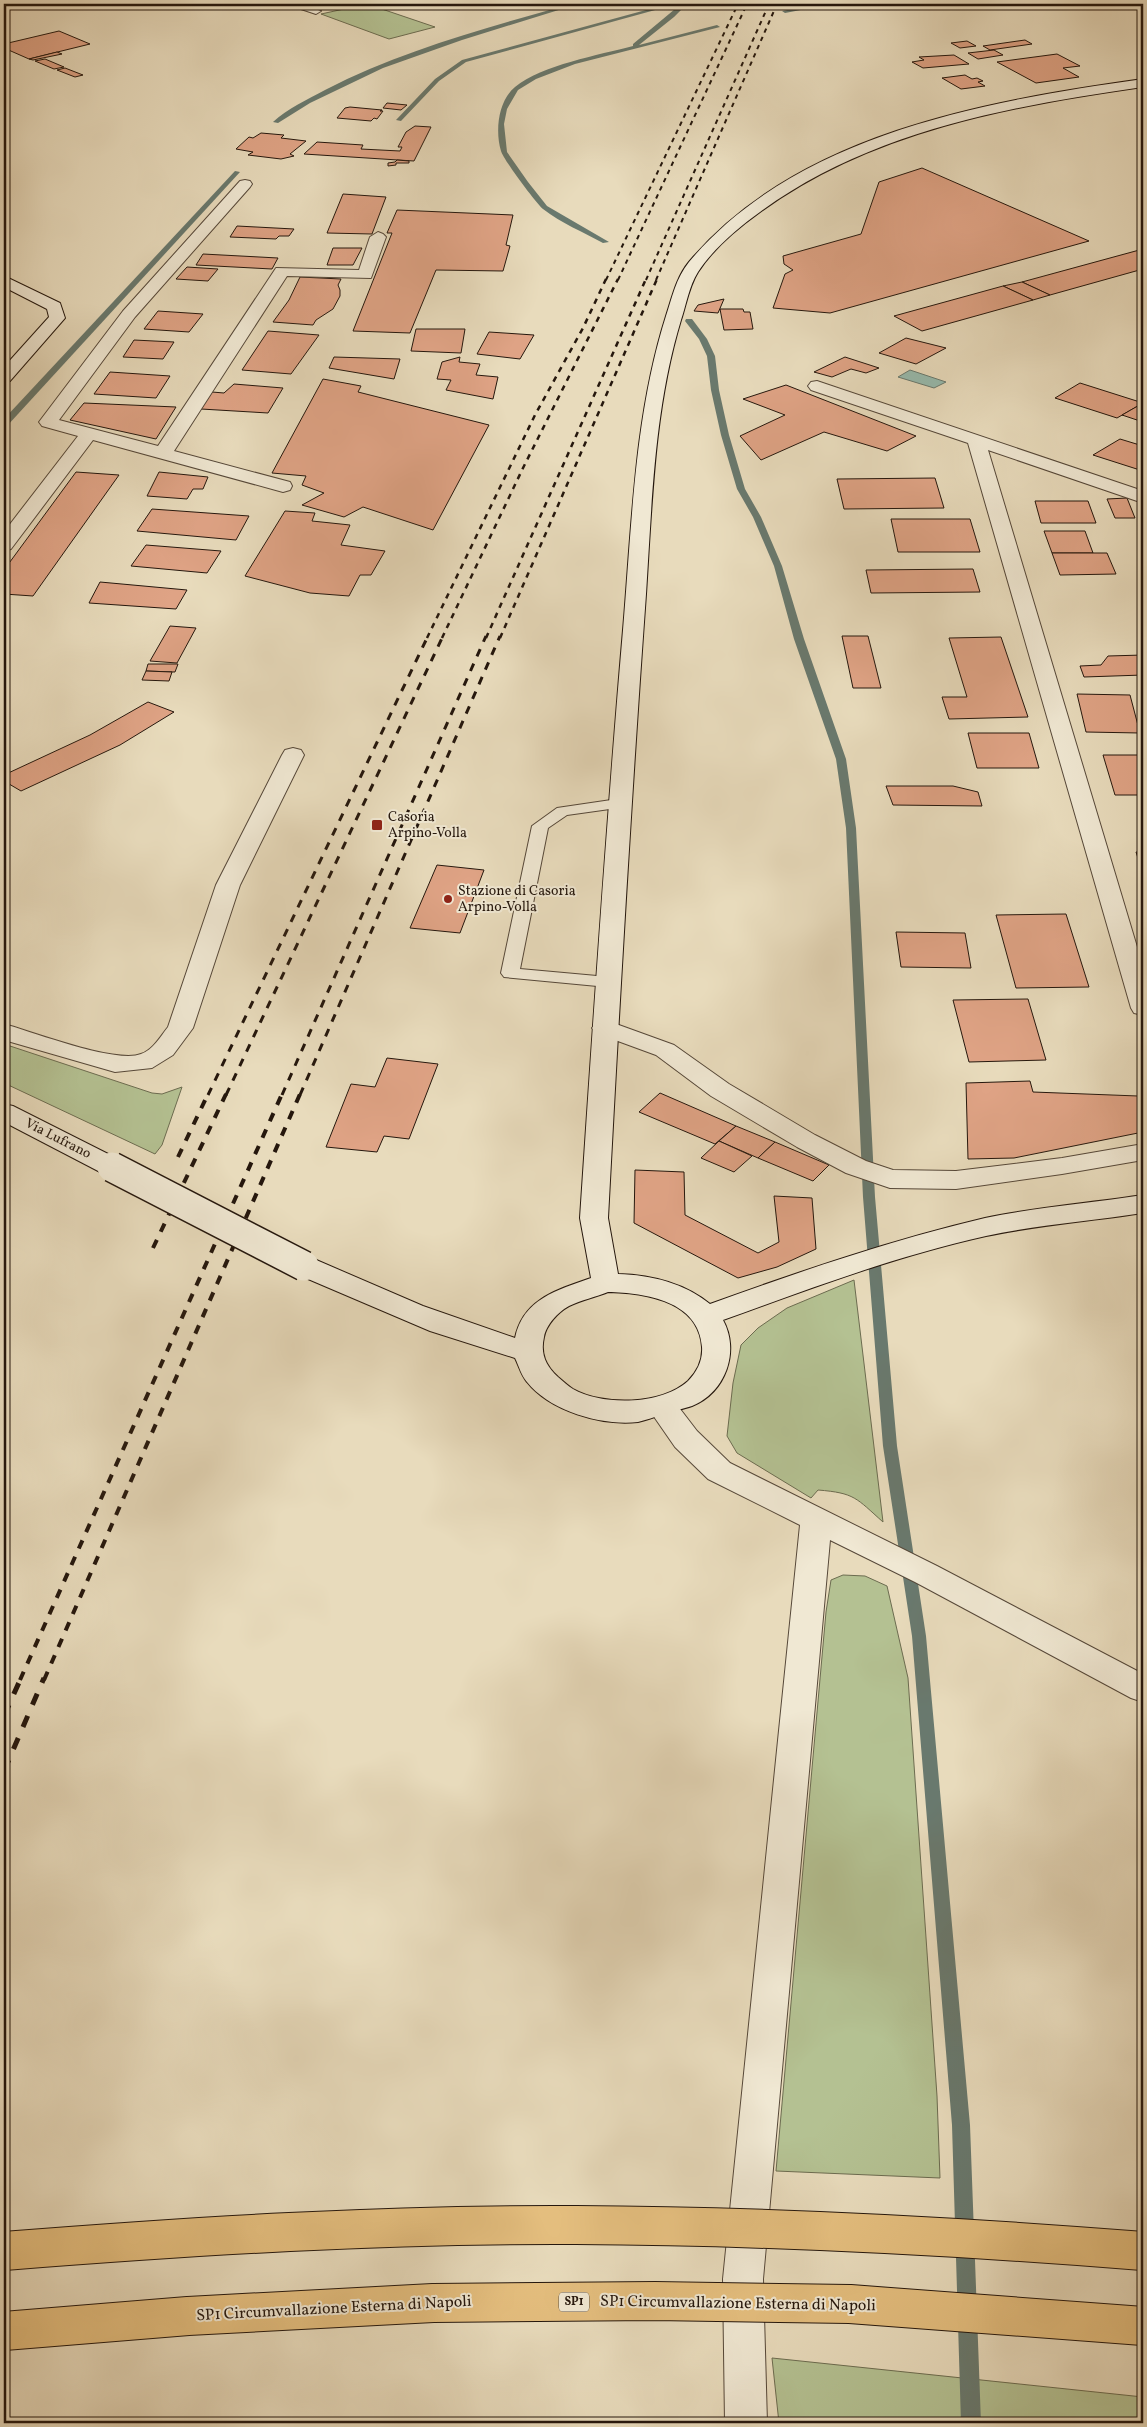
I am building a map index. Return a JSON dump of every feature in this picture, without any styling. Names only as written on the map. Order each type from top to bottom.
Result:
[{"type":"highway","points":[[4,2252],[98,2243],[344,2229],[578,2225],[852,2230],[1143,2250]]},
{"type":"highway","name":"SP1 Circumvallazione Esterna di Napoli","points":[[4,2331],[188,2316],[433,2303],[655,2301],[850,2304],[1143,2326]]},
{"type":"street","points":[[606,1283],[594,1218],[618,804],[650,427],[667,335],[690,271],[721,234],[758,203],[793,182],[904,133],[946,120],[1045,98],[1143,83]]},
{"type":"street","points":[[245,184],[129,314],[48,422],[283,486]]},
{"type":"street","points":[[163,453],[282,271],[365,274],[378,236]]},
{"type":"street","points":[[4,281],[54,306],[57,318],[4,377]]},
{"type":"street","points":[[817,386],[1143,496]]},
{"type":"street","points":[[4,545],[89,433]]},
{"type":"street","points":[[976,440],[1143,1008]]},
{"type":"street","points":[[4,1032],[115,1064],[143,1063],[154,1058],[164,1050],[180,1028],[228,885],[293,755]]},
{"type":"street","points":[[605,1028],[665,1050],[720,1090],[806,1142],[856,1167],[890,1179],[956,1180],[1062,1166],[1143,1152]]},
{"type":"street","name":"Via Lufrano","points":[[4,1112],[304,1266],[436,1324],[482,1340],[526,1351]]},
{"type":"street","points":[[706,1316],[837,1269],[910,1247],[987,1227],[1143,1204]]},
{"type":"street","points":[[606,1283],[635,1283],[663,1289],[688,1300],[706,1316],[717,1336],[718,1357],[708,1378],[689,1395],[663,1408],[633,1413],[601,1412],[572,1403],[549,1389],[532,1371],[526,1351],[528,1331],[539,1314],[556,1299],[580,1289],[606,1283]]},
{"type":"street","points":[[663,1408],[686,1439],[719,1472],[926,1574],[1143,1689]]},
{"type":"street","points":[[746,2423],[743,2279],[816,1520]]},
{"type":"lane","points":[[292,4],[316,11]]},
{"type":"lane","points":[[608,982],[510,972],[540,826],[563,812],[618,804]]},
{"type":"green space","points":[[367,4],[435,27],[389,39],[321,14]]},
{"type":"green space","points":[[4,1044],[152,1093],[162,1094],[182,1087],[162,1145],[155,1154],[4,1083]]},
{"type":"green space","points":[[854,1280],[883,1522],[860,1502],[848,1495],[818,1490],[811,1498],[737,1453],[727,1436],[733,1383],[741,1345],[758,1328],[787,1308]]},
{"type":"green space","points":[[843,1575],[865,1576],[887,1586],[908,1678],[937,2096],[940,2178],[776,2171],[826,1612],[831,1580]]},
{"type":"green space","points":[[772,2358],[1143,2397],[1143,2423],[779,2423]]},
{"type":"water","points":[[910,370],[946,382],[934,388],[898,377]]},
{"type":"building","points":[[979,4],[1024,4],[987,8]]},
{"type":"building","points":[[59,31],[90,44],[29,59],[4,48],[4,44]]},
{"type":"building","points":[[1025,40],[1032,44],[990,50],[983,46]]},
{"type":"building","points":[[967,41],[976,46],[960,48],[951,43]]},
{"type":"building","points":[[994,50],[1003,55],[978,59],[968,53]]},
{"type":"building","points":[[57,52],[62,54],[33,60],[29,59]]},
{"type":"building","points":[[1057,54],[1080,66],[1063,68],[1079,77],[1036,83],[997,62]]},
{"type":"building","points":[[954,55],[969,64],[923,68],[912,62],[924,60],[919,57]]},
{"type":"building","points":[[45,59],[64,67],[54,69],[35,61]]},
{"type":"building","points":[[65,68],[83,75],[75,77],[57,70]]},
{"type":"building","points":[[965,75],[972,79],[977,78],[983,81],[978,82],[985,86],[961,89],[942,78]]},
{"type":"building","points":[[387,103],[407,105],[401,110],[383,108]]},
{"type":"building","points":[[345,108],[383,111],[377,119],[374,118],[371,121],[337,118]]},
{"type":"building","points":[[415,126],[431,127],[414,161],[304,154],[317,142],[363,145],[361,149],[400,151],[402,147],[398,147],[406,132]]},
{"type":"building","points":[[261,133],[284,135],[281,138],[306,141],[290,154],[294,156],[281,159],[248,155],[253,152],[236,149],[249,137],[253,138]]},
{"type":"building","points":[[397,160],[409,161],[409,163],[396,163],[396,165],[388,166],[388,163]]},
{"type":"building","points":[[922,168],[1089,241],[830,313],[773,308],[785,274],[793,270],[784,264],[783,256],[861,234],[879,182]]},
{"type":"building","points":[[343,194],[386,197],[372,234],[327,233]]},
{"type":"building","points":[[397,210],[513,215],[506,245],[510,246],[503,271],[436,270],[410,333],[353,331],[392,233],[387,233]]},
{"type":"building","points":[[237,226],[294,229],[289,236],[279,236],[276,239],[230,237]]},
{"type":"building","points":[[333,248],[362,248],[353,265],[327,265]]},
{"type":"building","points":[[1143,249],[1143,269],[1050,295],[1022,282]]},
{"type":"building","points":[[203,254],[278,258],[272,269],[196,265]]},
{"type":"building","points":[[187,267],[218,269],[208,281],[176,279]]},
{"type":"building","points":[[300,277],[341,279],[338,285],[340,296],[333,309],[316,320],[313,325],[273,322],[289,300]]},
{"type":"building","points":[[1022,282],[1050,295],[1033,300],[1003,286]]},
{"type":"building","points":[[1003,286],[1033,300],[922,331],[894,316]]},
{"type":"building","points":[[724,299],[718,313],[694,311],[698,305]]},
{"type":"building","points":[[720,309],[743,309],[744,312],[750,312],[753,329],[724,330]]},
{"type":"building","points":[[158,311],[203,314],[189,332],[144,329]]},
{"type":"building","points":[[416,329],[465,329],[461,353],[411,351]]},
{"type":"building","points":[[268,331],[319,335],[291,374],[242,370]]},
{"type":"building","points":[[489,332],[534,335],[520,359],[477,354]]},
{"type":"building","points":[[906,338],[946,348],[916,364],[879,353]]},
{"type":"building","points":[[134,340],[174,342],[163,359],[123,357]]},
{"type":"building","points":[[334,357],[400,359],[394,379],[329,368]]},
{"type":"building","points":[[460,357],[459,362],[480,364],[476,375],[498,377],[493,399],[446,390],[451,380],[437,379],[442,362]]},
{"type":"building","points":[[845,357],[879,368],[866,373],[851,369],[832,377],[814,372]]},
{"type":"building","points":[[110,372],[170,376],[156,398],[94,394]]},
{"type":"building","points":[[323,379],[361,386],[358,392],[489,425],[433,530],[363,507],[344,517],[302,505],[324,493],[302,485],[306,476],[272,473]]},
{"type":"building","points":[[1080,383],[1143,403],[1117,418],[1055,398]]},
{"type":"building","points":[[234,384],[283,388],[268,413],[201,409],[212,392],[224,393]]},
{"type":"building","points":[[786,385],[916,436],[887,451],[824,432],[761,460],[740,436],[785,415],[743,399]]},
{"type":"building","points":[[84,403],[176,407],[156,439],[70,420]]},
{"type":"building","points":[[1143,403],[1143,422],[1122,415]]},
{"type":"building","points":[[1120,439],[1143,446],[1143,471],[1093,455]]},
{"type":"building","points":[[76,472],[119,475],[33,596],[4,594],[4,570]]},
{"type":"building","points":[[159,472],[208,477],[203,489],[193,489],[187,499],[147,496]]},
{"type":"building","points":[[935,478],[944,508],[844,509],[837,479]]},
{"type":"building","points":[[1127,498],[1135,518],[1115,518],[1107,499]]},
{"type":"building","points":[[1035,501],[1088,501],[1096,523],[1041,523]]},
{"type":"building","points":[[152,509],[249,516],[236,540],[137,531]]},
{"type":"building","points":[[285,511],[315,513],[312,521],[350,525],[341,545],[385,551],[371,575],[360,575],[349,596],[310,593],[245,576]]},
{"type":"building","points":[[891,519],[970,519],[980,552],[898,552]]},
{"type":"building","points":[[1044,531],[1085,531],[1093,553],[1052,553]]},
{"type":"building","points":[[146,545],[221,551],[207,573],[131,566]]},
{"type":"building","points":[[1052,553],[1107,553],[1116,574],[1060,575]]},
{"type":"building","points":[[973,569],[980,592],[871,593],[866,570]]},
{"type":"building","points":[[100,582],[187,590],[176,609],[89,603]]},
{"type":"building","points":[[170,626],[196,628],[177,663],[150,661]]},
{"type":"building","points":[[842,636],[868,636],[881,688],[853,688]]},
{"type":"building","points":[[1001,637],[1028,717],[949,719],[942,697],[967,697],[949,638]]},
{"type":"building","points":[[1143,655],[1143,675],[1084,677],[1080,666],[1101,665],[1108,656]]},
{"type":"building","points":[[148,664],[178,664],[175,672],[146,671]]},
{"type":"building","points":[[146,671],[172,672],[169,681],[142,680]]},
{"type":"building","points":[[1077,694],[1130,695],[1140,733],[1086,732]]},
{"type":"building","points":[[148,702],[174,712],[120,745],[21,791],[4,781],[4,775],[90,735]]},
{"type":"building","points":[[968,733],[1029,733],[1039,768],[977,768]]},
{"type":"building","points":[[1103,755],[1143,755],[1143,795],[1115,795]]},
{"type":"building","points":[[886,786],[953,786],[978,792],[982,806],[893,805]]},
{"type":"building","points":[[1136,852],[1143,852],[1143,874]]},
{"type":"building","name":"Stazione di Casoria Arpino-Volla","points":[[437,865],[484,870],[460,933],[410,928]]},
{"type":"building","points":[[1066,914],[1089,987],[1016,988],[996,915]]},
{"type":"building","points":[[896,932],[965,933],[971,968],[901,967]]},
{"type":"building","points":[[1028,999],[1046,1060],[969,1062],[953,1000]]},
{"type":"building","points":[[387,1058],[438,1064],[409,1139],[384,1136],[377,1152],[326,1147],[351,1084],[375,1087]]},
{"type":"building","points":[[1030,1081],[1033,1092],[1138,1096],[1143,1115],[1143,1132],[1014,1158],[968,1159],[966,1083]]},
{"type":"building","points":[[660,1093],[736,1126],[715,1144],[639,1112]]},
{"type":"building","points":[[736,1126],[775,1142],[758,1158],[719,1141]]},
{"type":"building","points":[[719,1141],[752,1156],[734,1172],[701,1158]]},
{"type":"building","points":[[775,1142],[829,1165],[813,1181],[758,1158]]},
{"type":"building","points":[[635,1170],[684,1172],[685,1215],[758,1253],[779,1242],[774,1196],[812,1198],[816,1249],[777,1267],[738,1278],[634,1223]]},
{"type":"waterway","points":[[276,122],[308,101],[343,83],[381,67],[460,38],[575,4]]},
{"type":"waterway","points":[[399,120],[437,80],[464,61],[674,4]]},
{"type":"waterway","points":[[635,45],[672,16],[684,4]]},
{"type":"waterway","points":[[785,11],[829,4]]},
{"type":"waterway","points":[[605,242],[545,207],[526,183],[504,152],[501,124],[504,109],[516,89],[534,78],[573,63],[717,27]]},
{"type":"waterway","points":[[4,424],[237,172]]},
{"type":"waterway","points":[[689,321],[703,339],[711,356],[715,390],[725,435],[741,489],[757,517],[778,566],[799,639],[841,759],[851,828],[869,1197],[890,1446],[919,1636],[961,2125],[971,2423]]},
{"type":"railway","points":[[606,280],[738,4]]},
{"type":"railway","points":[[618,280],[747,4]]},
{"type":"railway","points":[[646,280],[769,4]]},
{"type":"railway","points":[[656,280],[777,4]]},
{"type":"railway","points":[[427,638],[535,415],[583,328],[606,279]]},
{"type":"railway","points":[[442,638],[523,468],[618,279]]},
{"type":"railway","points":[[486,638],[646,279]]},
{"type":"railway","points":[[500,638],[657,279]]},
{"type":"railway","points":[[208,1095],[428,636]]},
{"type":"railway","points":[[226,1095],[443,636]]},
{"type":"railway","points":[[282,1095],[486,636]]},
{"type":"railway","points":[[300,1095],[500,636]]},
{"type":"railway","points":[[178,1157],[208,1094]]},
{"type":"railway","points":[[153,1248],[226,1094]]},
{"type":"railway","points":[[20,1680],[282,1094]]},
{"type":"railway","points":[[44,1680],[300,1094]]},
{"type":"railway","points":[[4,1716],[21,1678]]},
{"type":"railway","points":[[4,1771],[44,1678]]},
{"type":"place","name":"Casoria Arpino-Volla","points":[[377,825]]},
{"type":"place","name":"Stazione di Casoria Arpino-Volla","points":[[448,899]]}]
